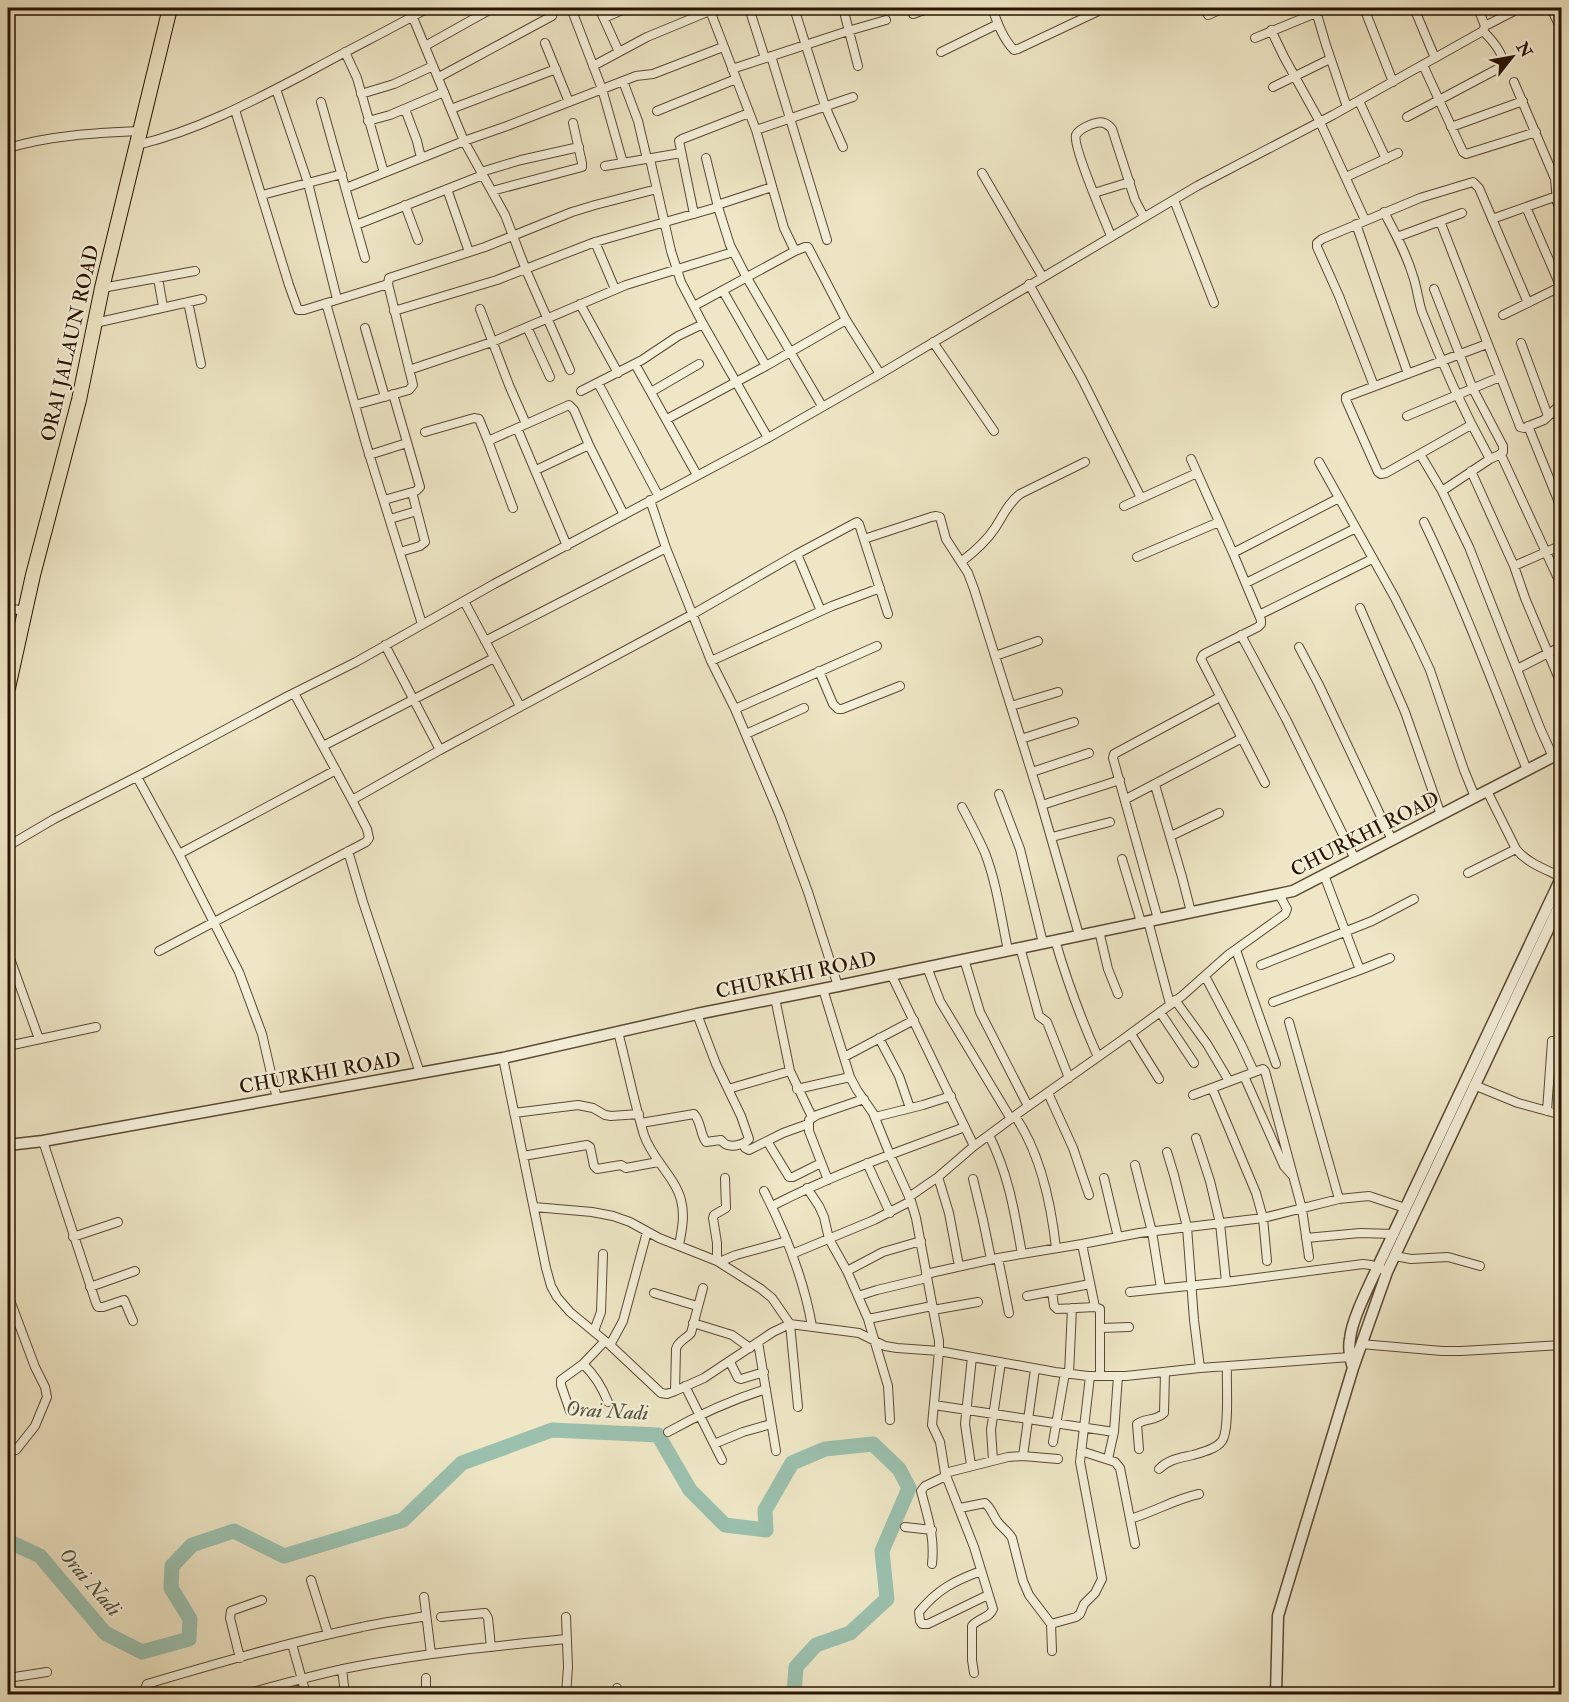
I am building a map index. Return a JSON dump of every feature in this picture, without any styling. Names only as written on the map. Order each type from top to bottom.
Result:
[{"type":"main road","name":"ORAI JALAUN ROAD","points":[[8,688],[24,611],[79,400],[102,288],[170,8]]},
{"type":"street","points":[[137,145],[169,137],[235,110],[345,52],[411,12],[428,8]]},
{"type":"street","points":[[425,46],[493,8]]},
{"type":"street","points":[[571,8],[602,89],[623,163]]},
{"type":"street","points":[[599,8],[619,52]]},
{"type":"street","points":[[604,18],[627,8]]},
{"type":"street","points":[[594,66],[655,34],[712,8],[723,47],[756,130],[787,234],[795,251]]},
{"type":"street","points":[[749,8],[790,119],[827,240]]},
{"type":"street","points":[[794,8],[825,106],[843,147]]},
{"type":"street","points":[[843,8],[858,66]]},
{"type":"street","points":[[913,14],[930,8]]},
{"type":"street","points":[[992,8],[998,24],[1014,50],[1095,10],[1105,8]]},
{"type":"street","points":[[1208,15],[1224,8]]},
{"type":"street","points":[[1255,38],[1316,10],[1328,8]]},
{"type":"street","points":[[1364,8],[1393,82]]},
{"type":"street","points":[[1414,8],[1435,58]]},
{"type":"street","points":[[1407,117],[1503,66],[1504,60],[1484,29],[1478,8]]},
{"type":"street","points":[[8,846],[54,819],[385,645],[768,438],[1173,200],[1359,101],[1520,8]]},
{"type":"street","points":[[1551,8],[1562,31]]},
{"type":"street","points":[[1316,10],[1347,107]]},
{"type":"street","points":[[411,12],[464,141],[505,215],[526,270],[570,370]]},
{"type":"street","points":[[439,78],[552,16]]},
{"type":"street","points":[[732,69],[886,20]]},
{"type":"street","points":[[941,52],[998,24]]},
{"type":"street","points":[[1271,30],[1320,122],[1346,177],[1408,374]]},
{"type":"street","points":[[545,43],[568,102]]},
{"type":"street","points":[[346,188],[623,81],[640,75],[653,74],[723,47]]},
{"type":"street","points":[[345,52],[357,78],[384,173]]},
{"type":"street","points":[[1273,87],[1330,59]]},
{"type":"street","points":[[1423,65],[1463,152],[1466,154],[1536,132]]},
{"type":"street","points":[[361,94],[394,84],[434,66]]},
{"type":"street","points":[[451,109],[556,69]]},
{"type":"street","points":[[657,111],[736,79]]},
{"type":"street","points":[[623,81],[649,159],[676,268],[703,324],[768,438]]},
{"type":"street","points":[[1514,82],[1555,179],[1557,202],[1562,211]]},
{"type":"street","points":[[276,89],[308,183],[338,299]]},
{"type":"street","points":[[368,121],[405,109],[444,92]]},
{"type":"street","points":[[756,130],[853,97]]},
{"type":"street","points":[[1359,101],[1386,159]]},
{"type":"street","points":[[321,102],[365,258]]},
{"type":"street","points":[[1451,127],[1523,102]]},
{"type":"street","points":[[405,109],[421,158]]},
{"type":"street","points":[[235,110],[296,308],[304,310],[388,284]]},
{"type":"street","points":[[694,214],[680,140],[749,113]]},
{"type":"street","points":[[1111,236],[1081,159],[1076,140],[1079,130],[1102,122],[1108,124],[1112,129],[1135,200],[1144,217]]},
{"type":"street","points":[[492,191],[579,169],[583,165],[573,123]]},
{"type":"street","points":[[8,148],[38,140],[76,135],[141,131]]},
{"type":"street","points":[[356,225],[482,173],[521,160],[579,147]]},
{"type":"street","points":[[605,166],[681,153]]},
{"type":"street","points":[[1346,177],[1398,153]]},
{"type":"street","points":[[706,158],[717,206],[733,252],[822,406]]},
{"type":"street","points":[[982,172],[1004,214],[1042,276]]},
{"type":"street","points":[[262,195],[342,174]]},
{"type":"street","points":[[1094,194],[1130,182]]},
{"type":"street","points":[[1374,386],[1317,247],[1317,243],[1322,239],[1420,198],[1473,182],[1479,188],[1528,303]]},
{"type":"street","points":[[394,311],[478,287],[595,242],[694,214],[772,187]]},
{"type":"street","points":[[447,189],[469,252]]},
{"type":"street","points":[[355,405],[412,388],[387,280],[392,275],[469,252],[595,205],[657,189]]},
{"type":"street","points":[[1492,219],[1557,196]]},
{"type":"street","points":[[1173,200],[1214,303]]},
{"type":"street","points":[[405,206],[418,240]]},
{"type":"street","points":[[1503,315],[1561,289],[1526,207]]},
{"type":"street","points":[[1384,212],[1413,275],[1422,311],[1442,362],[1471,425],[1490,459]]},
{"type":"street","points":[[1397,237],[1462,213]]},
{"type":"street","points":[[1440,221],[1519,424],[1521,427],[1528,426],[1544,420],[1555,410]]},
{"type":"street","points":[[595,242],[615,289]]},
{"type":"street","points":[[694,306],[795,251],[808,247],[846,320],[880,374]]},
{"type":"street","points":[[409,370],[492,342],[615,289],[733,252]]},
{"type":"street","points":[[102,288],[195,272]]},
{"type":"street","points":[[158,278],[163,307]]},
{"type":"street","points":[[1029,284],[1082,379],[1141,498]]},
{"type":"street","points":[[1434,290],[1473,389],[1503,446],[1503,452],[1499,455],[1442,491]]},
{"type":"street","points":[[723,291],[766,366]]},
{"type":"street","points":[[94,323],[202,299]]},
{"type":"street","points":[[188,302],[201,364]]},
{"type":"street","points":[[326,303],[369,454],[422,624]]},
{"type":"street","points":[[580,304],[618,373]]},
{"type":"street","points":[[480,309],[517,407],[526,424]]},
{"type":"street","points":[[667,419],[846,320]]},
{"type":"street","points":[[581,391],[635,364],[678,336],[703,324]]},
{"type":"street","points":[[527,327],[550,377]]},
{"type":"street","points":[[365,328],[420,485],[419,490],[384,500]]},
{"type":"street","points":[[933,342],[994,431]]},
{"type":"street","points":[[1521,343],[1562,424]]},
{"type":"street","points":[[1471,425],[1381,474],[1378,472],[1346,400],[1348,395],[1487,344]]},
{"type":"street","points":[[635,364],[697,475]]},
{"type":"street","points":[[651,392],[699,364]]},
{"type":"street","points":[[1407,416],[1500,377]]},
{"type":"street","points":[[598,383],[654,498],[666,548],[711,661],[735,709],[780,816],[808,892],[838,986]]},
{"type":"street","points":[[488,441],[569,405],[574,410],[624,514]]},
{"type":"street","points":[[425,432],[477,418],[481,422],[513,508]]},
{"type":"street","points":[[1528,426],[1562,510]]},
{"type":"street","points":[[517,428],[567,546]]},
{"type":"street","points":[[369,454],[407,443]]},
{"type":"street","points":[[536,470],[589,445]]},
{"type":"street","points":[[1420,454],[1442,491],[1469,547],[1540,728],[1557,755]]},
{"type":"street","points":[[1499,455],[1504,461],[1562,587]]},
{"type":"street","points":[[1191,459],[1246,583],[1261,624],[1203,655],[1201,659],[1265,783]]},
{"type":"street","points":[[961,562],[981,547],[1013,499],[1085,462]]},
{"type":"street","points":[[1319,462],[1399,606],[1430,670],[1475,797]]},
{"type":"street","points":[[1471,471],[1514,566],[1562,686]]},
{"type":"street","points":[[1124,506],[1197,473]]},
{"type":"street","points":[[400,552],[420,546],[425,542],[412,492]]},
{"type":"street","points":[[1233,553],[1339,498]]},
{"type":"street","points":[[390,519],[417,511]]},
{"type":"street","points":[[864,539],[936,516],[940,517],[946,538],[971,581],[1052,837],[1079,935]]},
{"type":"street","points":[[352,800],[520,706],[693,614],[856,522],[860,524],[888,614]]},
{"type":"street","points":[[1137,557],[1219,522]]},
{"type":"street","points":[[1424,522],[1452,581],[1527,770]]},
{"type":"street","points":[[1246,583],[1356,528]]},
{"type":"street","points":[[1514,566],[1562,545]]},
{"type":"street","points":[[485,641],[666,548]]},
{"type":"street","points":[[797,554],[821,611]]},
{"type":"street","points":[[1259,615],[1372,559]]},
{"type":"street","points":[[711,661],[821,611],[880,588]]},
{"type":"street","points":[[464,601],[520,706]]},
{"type":"street","points":[[8,608],[24,611]]},
{"type":"street","points":[[1360,608],[1405,712],[1442,815]]},
{"type":"street","points":[[1241,635],[1355,859]]},
{"type":"street","points":[[995,656],[1038,641]]},
{"type":"street","points":[[385,645],[440,750]]},
{"type":"street","points":[[735,709],[877,646]]},
{"type":"street","points":[[1517,669],[1562,646]]},
{"type":"street","points":[[1299,647],[1392,840]]},
{"type":"street","points":[[323,746],[494,658]]},
{"type":"street","points":[[819,671],[833,704],[838,709],[900,686]]},
{"type":"street","points":[[1011,706],[1058,692]]},
{"type":"street","points":[[159,951],[366,842],[369,838],[367,829],[352,800],[294,693]]},
{"type":"street","points":[[1220,697],[1117,751],[1113,758],[1126,799],[1149,921],[1173,1002],[1207,1044],[1229,1082]]},
{"type":"street","points":[[746,734],[804,708]]},
{"type":"street","points":[[1021,739],[1074,722]]},
{"type":"street","points":[[1126,799],[1242,738]]},
{"type":"street","points":[[1032,772],[1089,753]]},
{"type":"street","name":"CHURKHI ROAD","points":[[8,1145],[43,1141],[503,1058],[697,1014],[1293,891],[1557,755]]},
{"type":"street","points":[[179,854],[336,770]]},
{"type":"street","points":[[137,777],[239,972],[262,1035],[277,1099]]},
{"type":"street","points":[[1042,805],[1120,780]]},
{"type":"street","points":[[1155,785],[1191,912]]},
{"type":"street","points":[[1276,1695],[1278,1616],[1351,1363],[1361,1344],[1394,1234],[1561,877],[1527,860],[1516,849],[1487,791]]},
{"type":"street","points":[[999,794],[1020,849],[1043,943]]},
{"type":"street","points":[[962,807],[979,840],[989,867],[1008,950]]},
{"type":"street","points":[[1171,837],[1220,813]]},
{"type":"street","points":[[1052,837],[1110,822]]},
{"type":"street","points":[[1468,873],[1516,849]]},
{"type":"street","points":[[348,851],[420,1073]]},
{"type":"street","points":[[1122,859],[1149,921]]},
{"type":"street","points":[[1324,875],[1360,970]]},
{"type":"street","points":[[792,1254],[890,1213],[910,1199],[974,1146],[1131,1034],[1205,976],[1228,954],[1286,914],[1287,909],[1279,894]]},
{"type":"street","points":[[1260,965],[1372,921],[1414,899]]},
{"type":"street","points":[[1351,1363],[1350,1336],[1353,1326],[1383,1270],[1395,1256],[1562,900]]},
{"type":"street","points":[[1099,931],[1108,969],[1119,994]]},
{"type":"street","points":[[1056,940],[1066,980],[1098,1058]]},
{"type":"street","points":[[1020,947],[1040,1016],[1047,1022],[1069,1078]]},
{"type":"street","points":[[1236,950],[1276,1064]]},
{"type":"street","points":[[8,952],[39,1039]]},
{"type":"street","points":[[1273,1002],[1390,958]]},
{"type":"street","points":[[964,959],[980,1012],[1028,1106]]},
{"type":"street","points":[[927,967],[940,1001],[1030,1140],[1051,1211],[1056,1248]]},
{"type":"street","points":[[891,974],[974,1146]]},
{"type":"street","points":[[1205,976],[1254,1072]]},
{"type":"street","points":[[823,989],[850,1077],[875,1117],[910,1199],[921,1241],[939,1351],[933,1425],[940,1442],[946,1475],[960,1508],[993,1609],[972,1626],[974,1673]]},
{"type":"street","points":[[775,999],[790,1071],[810,1121],[828,1180]]},
{"type":"street","points":[[1160,1012],[1194,1064]]},
{"type":"street","points":[[514,1113],[578,1105],[593,1108],[611,1116],[640,1119],[694,1114],[706,1142],[721,1140],[729,1146],[744,1144],[750,1137],[709,1047],[697,1014]]},
{"type":"street","points":[[843,1056],[914,1020]]},
{"type":"street","points":[[1288,1022],[1339,1199]]},
{"type":"street","points":[[8,1046],[96,1027]]},
{"type":"street","points":[[618,1032],[645,1137],[681,1199],[683,1212],[679,1245]]},
{"type":"street","points":[[1131,1034],[1159,1079]]},
{"type":"street","points":[[879,1038],[899,1076],[910,1108]]},
{"type":"street","points":[[1547,1111],[1552,1041]]},
{"type":"street","points":[[503,1058],[551,1286],[570,1312],[608,1343],[662,1393],[667,1394],[704,1378],[773,1332],[790,1324],[859,1333],[875,1342],[897,1348],[939,1351],[1035,1369],[1090,1376],[1118,1376],[1227,1366],[1351,1363]]},
{"type":"street","points":[[1193,1095],[1254,1072],[1263,1069],[1265,1071],[1302,1209],[1309,1257]]},
{"type":"street","points":[[728,1089],[790,1071]]},
{"type":"street","points":[[1244,1076],[1284,1166],[1294,1176]]},
{"type":"street","points":[[797,1089],[850,1077]]},
{"type":"street","points":[[1474,1085],[1518,1103],[1562,1115]]},
{"type":"street","points":[[1212,1088],[1249,1174],[1263,1218],[1268,1261]]},
{"type":"street","points":[[1048,1093],[1070,1140],[1089,1195]]},
{"type":"street","points":[[875,1117],[951,1096]]},
{"type":"street","points":[[744,1144],[749,1150],[864,1099]]},
{"type":"street","points":[[772,1206],[867,1163],[965,1127]]},
{"type":"street","points":[[989,1135],[1009,1185],[1022,1254]]},
{"type":"street","points":[[1196,1138],[1220,1223],[1226,1282]]},
{"type":"street","points":[[43,1141],[96,1303],[100,1308],[124,1300],[133,1321]]},
{"type":"street","points":[[766,1142],[789,1178],[821,1163]]},
{"type":"street","points":[[523,1156],[587,1145],[590,1147],[594,1166],[597,1169],[621,1166],[626,1168],[658,1162]]},
{"type":"street","points":[[1167,1152],[1187,1227],[1200,1368]]},
{"type":"street","points":[[867,1163],[890,1213]]},
{"type":"street","points":[[1135,1165],[1152,1232],[1161,1288]]},
{"type":"street","points":[[793,1177],[815,1199],[824,1216],[830,1239],[848,1270],[868,1318],[888,1386],[890,1420]]},
{"type":"street","points":[[938,1177],[949,1213],[959,1266]]},
{"type":"street","points":[[718,1262],[713,1218],[726,1208],[725,1178]]},
{"type":"street","points":[[1104,1178],[1118,1237]]},
{"type":"street","points":[[972,1179],[1009,1313]]},
{"type":"street","points":[[764,1191],[792,1254],[812,1326]]},
{"type":"street","points":[[858,1296],[994,1258],[1118,1237],[1263,1218],[1339,1199],[1370,1196],[1406,1208]]},
{"type":"street","points":[[534,1208],[592,1212],[630,1222],[647,1232],[718,1262],[772,1298],[790,1324],[798,1407]]},
{"type":"street","points":[[73,1237],[118,1221]]},
{"type":"street","points":[[570,1411],[561,1380],[608,1343],[623,1322],[647,1232]]},
{"type":"street","points":[[1306,1238],[1360,1233],[1394,1234]]},
{"type":"street","points":[[718,1262],[787,1241]]},
{"type":"street","points":[[848,1270],[883,1252],[921,1241]]},
{"type":"street","points":[[1082,1244],[1095,1307]]},
{"type":"street","points":[[594,1331],[601,1312],[603,1254]]},
{"type":"street","points":[[1395,1256],[1448,1257],[1480,1266]]},
{"type":"street","points":[[1130,1292],[1363,1264],[1383,1270]]},
{"type":"street","points":[[90,1287],[135,1271]]},
{"type":"street","points":[[1028,1296],[1090,1284]]},
{"type":"street","points":[[675,1391],[676,1348],[679,1342],[688,1337],[703,1288]]},
{"type":"street","points":[[1052,1292],[1055,1308],[1095,1307],[1100,1310],[1100,1376]]},
{"type":"street","points":[[654,1293],[697,1306]]},
{"type":"street","points":[[8,1295],[47,1397],[35,1426],[16,1450]]},
{"type":"street","points":[[868,1318],[978,1302]]},
{"type":"street","points":[[1053,1443],[1067,1373],[1072,1308]]},
{"type":"street","points":[[693,1323],[732,1335],[750,1348]]},
{"type":"street","points":[[1101,1328],[1129,1327]]},
{"type":"street","points":[[758,1342],[776,1451]]},
{"type":"street","points":[[1361,1344],[1451,1351],[1562,1345]]},
{"type":"street","points":[[971,1466],[965,1435],[972,1357]]},
{"type":"street","points":[[730,1362],[738,1378],[741,1379],[764,1372]]},
{"type":"street","points":[[993,1460],[990,1441],[992,1413],[1001,1362]]},
{"type":"street","points":[[582,1364],[602,1386],[608,1402]]},
{"type":"street","points":[[1159,1469],[1165,1462],[1172,1459],[1202,1453],[1221,1443],[1226,1430],[1227,1366]]},
{"type":"street","points":[[1023,1456],[1035,1369]]},
{"type":"street","points":[[1139,1449],[1137,1424],[1156,1419],[1164,1413],[1165,1372]]},
{"type":"street","points":[[1051,1624],[1080,1614],[1084,1604],[1095,1593],[1102,1579],[1081,1472],[1081,1451],[1090,1376]]},
{"type":"street","points":[[1108,1459],[1114,1432],[1118,1376]]},
{"type":"street","points":[[685,1386],[722,1460]]},
{"type":"street","points":[[668,1432],[700,1414],[745,1395],[766,1389]]},
{"type":"street","points":[[934,1405],[1114,1432]]},
{"type":"street","points":[[714,1444],[743,1432],[771,1425]]},
{"type":"street","points":[[1081,1451],[1115,1462],[1120,1468],[1135,1544]]},
{"type":"street","points":[[932,1564],[934,1550],[932,1530],[922,1488],[946,1475],[993,1460],[1023,1456],[1058,1459]]},
{"type":"street","points":[[1130,1519],[1155,1511],[1185,1497],[1199,1494]]},
{"type":"street","points":[[960,1508],[981,1503],[988,1506],[1000,1525],[1009,1533],[1029,1595],[1051,1624],[1052,1651]]},
{"type":"street","points":[[905,1527],[932,1530]]},
{"type":"street","points":[[981,1571],[942,1589],[919,1612],[920,1621],[922,1624],[928,1624],[988,1595]]},
{"type":"street","points":[[311,1580],[328,1634]]},
{"type":"street","points":[[424,1597],[431,1654]]},
{"type":"street","points":[[240,1658],[230,1618],[231,1611],[262,1600]]},
{"type":"street","points":[[441,1617],[485,1613],[488,1617],[491,1647]]},
{"type":"street","points":[[146,1695],[147,1684],[328,1634],[426,1616]]},
{"type":"street","points":[[566,1617],[568,1667],[566,1695]]},
{"type":"street","points":[[246,1695],[342,1669],[431,1654],[567,1639]]},
{"type":"street","points":[[292,1644],[306,1695]]},
{"type":"street","points":[[342,1669],[345,1695]]},
{"type":"street","points":[[8,1678],[47,1672]]},
{"type":"street","points":[[426,1678],[426,1695]]},
{"type":"waterway","name":"Orai Nadi","points":[[8,1541],[40,1556],[105,1633],[142,1652],[189,1639],[190,1619],[171,1588],[172,1566],[192,1545],[234,1531],[284,1556],[403,1520],[462,1463],[552,1430],[658,1435],[690,1490],[725,1525],[766,1530],[765,1510],[792,1463],[825,1449],[873,1444],[899,1469],[909,1488],[882,1551],[887,1599],[850,1633],[816,1645],[796,1667],[794,1694]]}]
